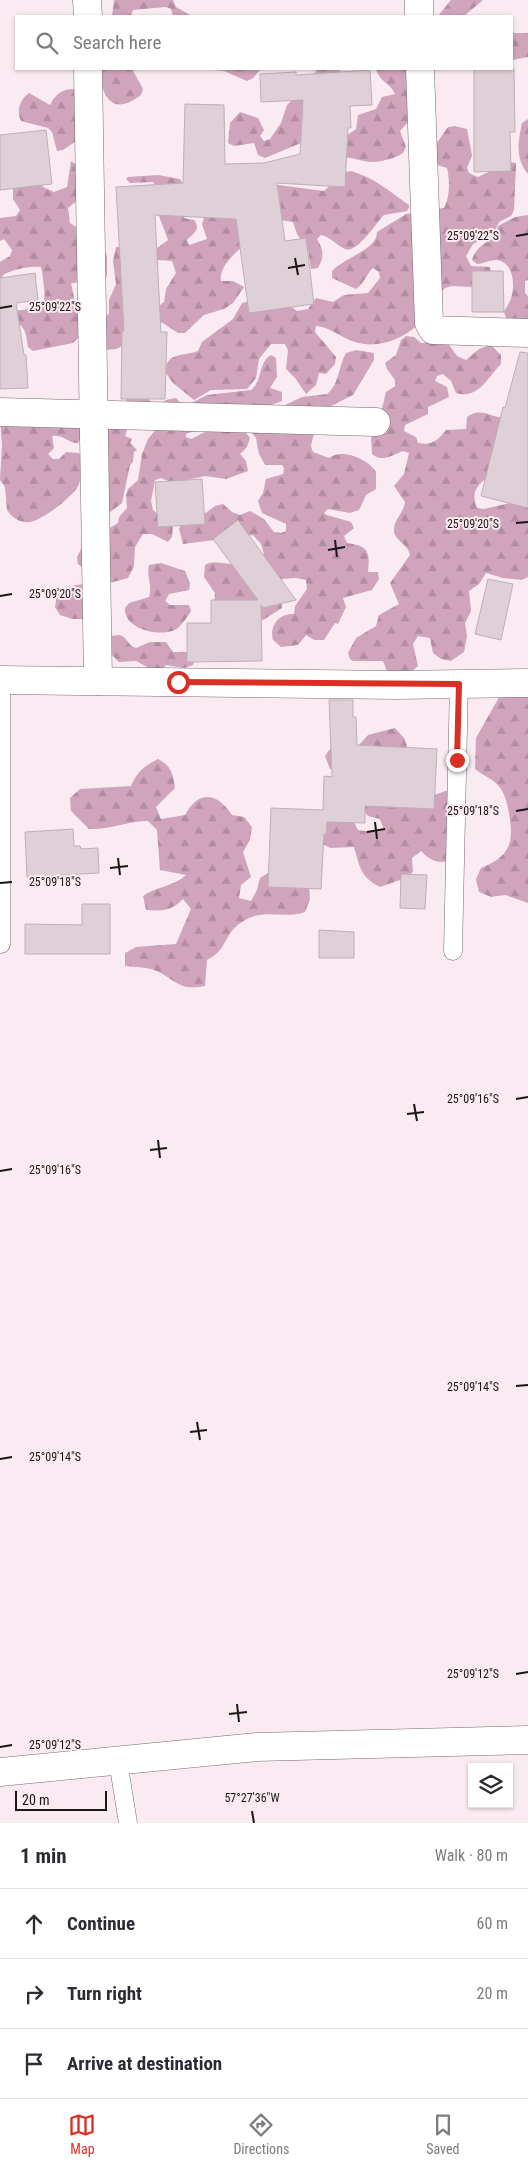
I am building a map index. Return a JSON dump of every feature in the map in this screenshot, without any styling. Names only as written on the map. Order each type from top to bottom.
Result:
[{"type":"street","points":[[87,0],[88,15]]},
{"type":"street","points":[[418,0],[419,15]]},
{"type":"street","points":[[88,70],[98,681]]},
{"type":"street","points":[[420,70],[429,323],[433,330],[528,333]]},
{"type":"street","points":[[0,412],[376,422]]},
{"type":"street","points":[[0,680],[528,683]]},
{"type":"street","points":[[0,1772],[257,1747],[528,1740]]},
{"type":"lane","points":[[0,680],[1,944]]},
{"type":"lane","points":[[453,951],[459,684]]},
{"type":"lane","points":[[118,1761],[128,1823]]},
{"type":"green space","points":[[114,0],[173,0],[176,7],[190,15],[173,15],[171,9],[166,7],[133,10],[131,15],[112,15]]},
{"type":"green space","points":[[451,0],[483,0],[465,15],[439,15]]},
{"type":"green space","points":[[513,33],[528,33],[528,57],[513,60]]},
{"type":"green space","points":[[100,70],[133,70],[143,89],[141,95],[131,101],[116,104],[110,101],[106,95]]},
{"type":"green space","points":[[214,70],[260,70],[253,78],[247,81],[224,71]]},
{"type":"green space","points":[[316,70],[340,70],[346,136],[356,129],[358,115],[376,109],[382,97],[395,94],[380,77],[376,70],[411,70],[410,120],[400,131],[406,147],[403,153],[385,160],[369,162],[344,158],[301,143],[265,158],[258,155],[254,143],[234,146],[228,143],[230,123],[240,112],[258,118],[264,130],[260,136],[264,141],[270,139],[281,123],[287,105],[314,79]]},
{"type":"green space","points":[[68,89],[77,89],[79,139],[63,150],[57,151],[52,132],[48,128],[21,121],[20,105],[29,93],[50,105],[60,92]]},
{"type":"green space","points":[[528,119],[528,174],[519,156],[519,136],[522,123]]},
{"type":"green space","points":[[455,126],[467,129],[472,155],[467,168],[469,173],[478,177],[509,162],[516,163],[514,210],[511,216],[499,222],[493,234],[473,244],[466,256],[471,266],[490,267],[491,273],[473,287],[452,286],[445,288],[417,326],[388,342],[363,344],[326,328],[316,326],[315,332],[336,357],[335,364],[326,374],[319,373],[316,385],[306,394],[286,369],[288,350],[285,344],[271,344],[259,359],[256,378],[247,389],[211,390],[194,400],[173,383],[165,372],[169,361],[177,356],[198,351],[202,342],[233,319],[242,303],[254,300],[292,301],[292,307],[297,311],[308,309],[316,298],[333,302],[344,295],[368,293],[380,278],[379,272],[373,268],[356,289],[332,278],[332,271],[372,244],[377,232],[406,214],[444,208],[449,188],[449,178],[447,168],[437,165],[436,144],[448,127]]},
{"type":"green space","points":[[71,161],[77,165],[78,200],[68,208],[70,223],[103,244],[107,257],[107,276],[103,281],[71,283],[82,334],[73,343],[33,351],[28,347],[23,328],[17,323],[12,322],[12,312],[37,308],[41,305],[45,296],[42,270],[41,267],[32,267],[12,271],[3,275],[0,285],[0,262],[10,256],[12,250],[4,239],[0,241],[0,218],[16,216],[20,210],[13,199],[13,187],[41,181],[43,187],[54,192],[67,187]]},
{"type":"green space","points":[[351,171],[375,181],[409,205],[407,211],[384,215],[361,243],[350,249],[345,249],[328,237],[321,235],[317,239],[322,250],[321,260],[318,268],[311,269],[308,250],[297,234],[293,222],[279,220],[242,247],[226,264],[221,281],[233,281],[244,287],[233,303],[224,309],[204,315],[185,333],[178,333],[155,318],[122,346],[106,350],[105,319],[109,313],[109,300],[116,284],[113,261],[116,247],[120,247],[159,306],[164,302],[166,289],[176,273],[172,261],[157,260],[155,254],[157,248],[168,240],[158,213],[157,187],[153,182],[130,183],[126,179],[128,177],[158,175],[180,179],[185,188],[184,218],[194,220],[197,226],[195,232],[187,240],[189,245],[207,239],[202,224],[205,215],[271,184],[324,191],[345,172]]},
{"type":"green space","points":[[528,215],[528,280],[525,281],[525,293],[528,296],[528,335],[508,323],[504,312],[511,299],[513,289],[509,268],[501,261],[496,260],[477,264],[472,260],[480,247],[494,238],[498,226],[515,217]]},
{"type":"green space","points":[[406,336],[414,337],[421,343],[447,342],[457,356],[466,360],[479,349],[491,345],[501,355],[501,364],[482,386],[470,393],[456,393],[451,381],[443,374],[437,376],[435,381],[447,387],[449,397],[428,407],[428,414],[405,425],[404,431],[416,437],[418,443],[427,444],[437,439],[446,430],[466,429],[467,417],[472,414],[486,413],[504,418],[489,477],[478,486],[475,494],[475,503],[477,508],[484,509],[510,503],[528,503],[528,577],[522,580],[503,578],[486,573],[479,584],[469,591],[471,611],[465,623],[467,636],[464,652],[451,661],[441,659],[433,653],[430,638],[418,636],[413,644],[418,666],[410,673],[388,674],[383,661],[353,661],[348,653],[356,638],[376,626],[379,615],[399,604],[390,583],[410,555],[407,548],[394,532],[396,522],[405,502],[394,486],[404,474],[409,453],[403,451],[384,458],[376,457],[372,454],[371,438],[377,430],[386,392],[395,386],[395,380],[385,363],[396,355],[401,340]]},
{"type":"green space","points":[[356,350],[374,353],[374,360],[353,395],[327,408],[313,437],[311,446],[313,452],[329,458],[341,454],[354,456],[367,463],[376,472],[376,489],[366,495],[359,510],[350,513],[328,509],[324,513],[351,522],[354,528],[344,536],[347,543],[364,548],[369,559],[368,572],[378,572],[379,579],[372,590],[343,598],[346,607],[338,624],[335,623],[324,640],[314,640],[306,635],[298,645],[281,647],[273,640],[272,630],[276,621],[280,618],[294,614],[295,606],[307,589],[306,580],[296,578],[279,579],[282,608],[263,620],[214,606],[215,593],[204,577],[205,565],[215,562],[241,563],[253,559],[264,554],[261,544],[253,535],[183,544],[179,529],[183,519],[204,514],[215,506],[223,504],[232,512],[240,515],[250,511],[264,519],[274,532],[281,533],[286,531],[286,524],[262,513],[258,501],[263,493],[266,479],[283,474],[284,468],[282,465],[265,465],[259,454],[256,438],[248,428],[283,409],[283,406],[302,397],[327,394],[337,380],[346,353]]},
{"type":"green space","points":[[271,355],[276,358],[277,377],[270,388],[282,392],[282,401],[186,434],[186,437],[191,439],[211,429],[244,430],[250,438],[247,447],[240,454],[246,461],[248,471],[226,479],[205,476],[173,483],[161,478],[155,480],[151,501],[153,510],[173,527],[172,537],[168,542],[152,534],[143,534],[135,547],[134,566],[128,578],[110,583],[86,619],[72,619],[60,615],[55,607],[57,594],[71,586],[83,584],[86,570],[78,564],[77,557],[84,543],[118,523],[119,517],[127,508],[126,495],[128,489],[138,480],[142,454],[148,439],[156,429],[161,404],[166,400],[176,398],[184,407],[207,395],[251,390],[257,382],[264,362]]},
{"type":"green space","points":[[147,397],[155,407],[123,425],[127,430],[125,436],[132,439],[130,443],[137,450],[134,452],[133,462],[130,465],[122,503],[109,513],[86,456],[108,402],[126,402],[127,399]]},
{"type":"green space","points":[[79,414],[82,437],[78,443],[60,436],[52,436],[54,448],[48,454],[53,459],[59,459],[66,452],[79,453],[81,471],[77,488],[62,503],[42,517],[30,522],[23,522],[17,519],[7,510],[5,487],[0,480],[2,445],[0,420]]},
{"type":"green space","points":[[161,563],[185,571],[190,583],[189,590],[169,594],[165,601],[170,605],[189,605],[191,611],[179,627],[173,631],[147,631],[131,622],[126,616],[125,608],[129,603],[149,597],[149,565]]},
{"type":"green space","points":[[120,635],[131,646],[136,648],[150,642],[166,642],[173,652],[189,653],[193,658],[193,665],[184,668],[166,665],[162,670],[151,669],[136,661],[119,662],[112,655],[110,636]]},
{"type":"green space","points":[[528,683],[528,903],[505,895],[491,897],[479,892],[476,879],[481,868],[504,853],[508,847],[511,832],[508,809],[500,787],[475,769],[476,738],[502,692]]},
{"type":"green space","points":[[395,728],[404,738],[426,798],[451,789],[455,859],[445,862],[437,861],[429,858],[421,851],[412,858],[413,872],[403,879],[380,887],[368,879],[362,871],[354,847],[330,848],[320,842],[326,820],[352,818],[358,830],[371,832],[384,830],[380,819],[368,816],[360,806],[341,769],[330,769],[325,756],[332,746],[359,745],[368,735]]},
{"type":"green space","points":[[158,759],[171,770],[175,788],[156,807],[161,819],[185,815],[196,801],[208,797],[220,802],[232,815],[244,817],[252,827],[250,840],[243,852],[251,877],[241,885],[239,898],[251,901],[257,890],[260,878],[271,871],[309,887],[310,899],[305,912],[289,915],[258,915],[242,922],[236,927],[219,952],[207,960],[205,986],[184,986],[153,970],[125,966],[125,953],[136,947],[176,944],[191,909],[183,899],[175,906],[166,909],[146,910],[143,896],[176,882],[186,875],[160,870],[157,830],[148,821],[89,829],[71,811],[70,798],[80,789],[131,786],[142,770]]},
{"type":"building","points":[[514,69],[515,132],[510,132],[511,171],[474,172],[474,70]]},
{"type":"building","points":[[370,70],[372,105],[350,106],[351,128],[348,128],[345,187],[277,183],[285,241],[306,238],[314,304],[249,313],[236,219],[155,215],[161,332],[167,332],[165,399],[121,399],[122,331],[124,331],[116,187],[183,183],[185,104],[224,105],[225,164],[264,163],[300,154],[303,100],[261,102],[260,74],[296,72],[296,75]]},
{"type":"building","points":[[46,130],[52,184],[0,190],[0,135]]},
{"type":"building","points":[[472,271],[503,271],[504,312],[472,312]]},
{"type":"building","points":[[35,273],[38,300],[16,303],[24,355],[26,355],[28,388],[0,389],[0,278]]},
{"type":"building","points":[[520,352],[528,353],[528,508],[481,496],[503,407],[505,408]]},
{"type":"building","points":[[202,479],[205,524],[158,527],[155,482]]},
{"type":"building","points":[[238,520],[296,600],[263,608],[261,605],[262,661],[187,662],[187,623],[211,623],[211,600],[258,600],[213,539]]},
{"type":"building","points":[[488,579],[513,584],[501,640],[475,634]]},
{"type":"building","points":[[329,700],[353,700],[353,717],[356,717],[357,745],[437,749],[434,809],[365,806],[365,823],[327,822],[326,835],[324,834],[321,889],[268,887],[271,808],[323,810],[324,776],[332,777]]},
{"type":"building","points":[[73,829],[74,846],[80,846],[81,849],[98,848],[99,873],[27,877],[25,832]]},
{"type":"building","points":[[401,874],[427,875],[425,909],[400,908]]},
{"type":"building","points":[[82,904],[110,904],[110,954],[25,954],[25,924],[82,925]]},
{"type":"building","points":[[319,930],[354,932],[354,958],[319,958]]},
{"type":"route","points":[[178,682],[459,684],[457,760]]}]
